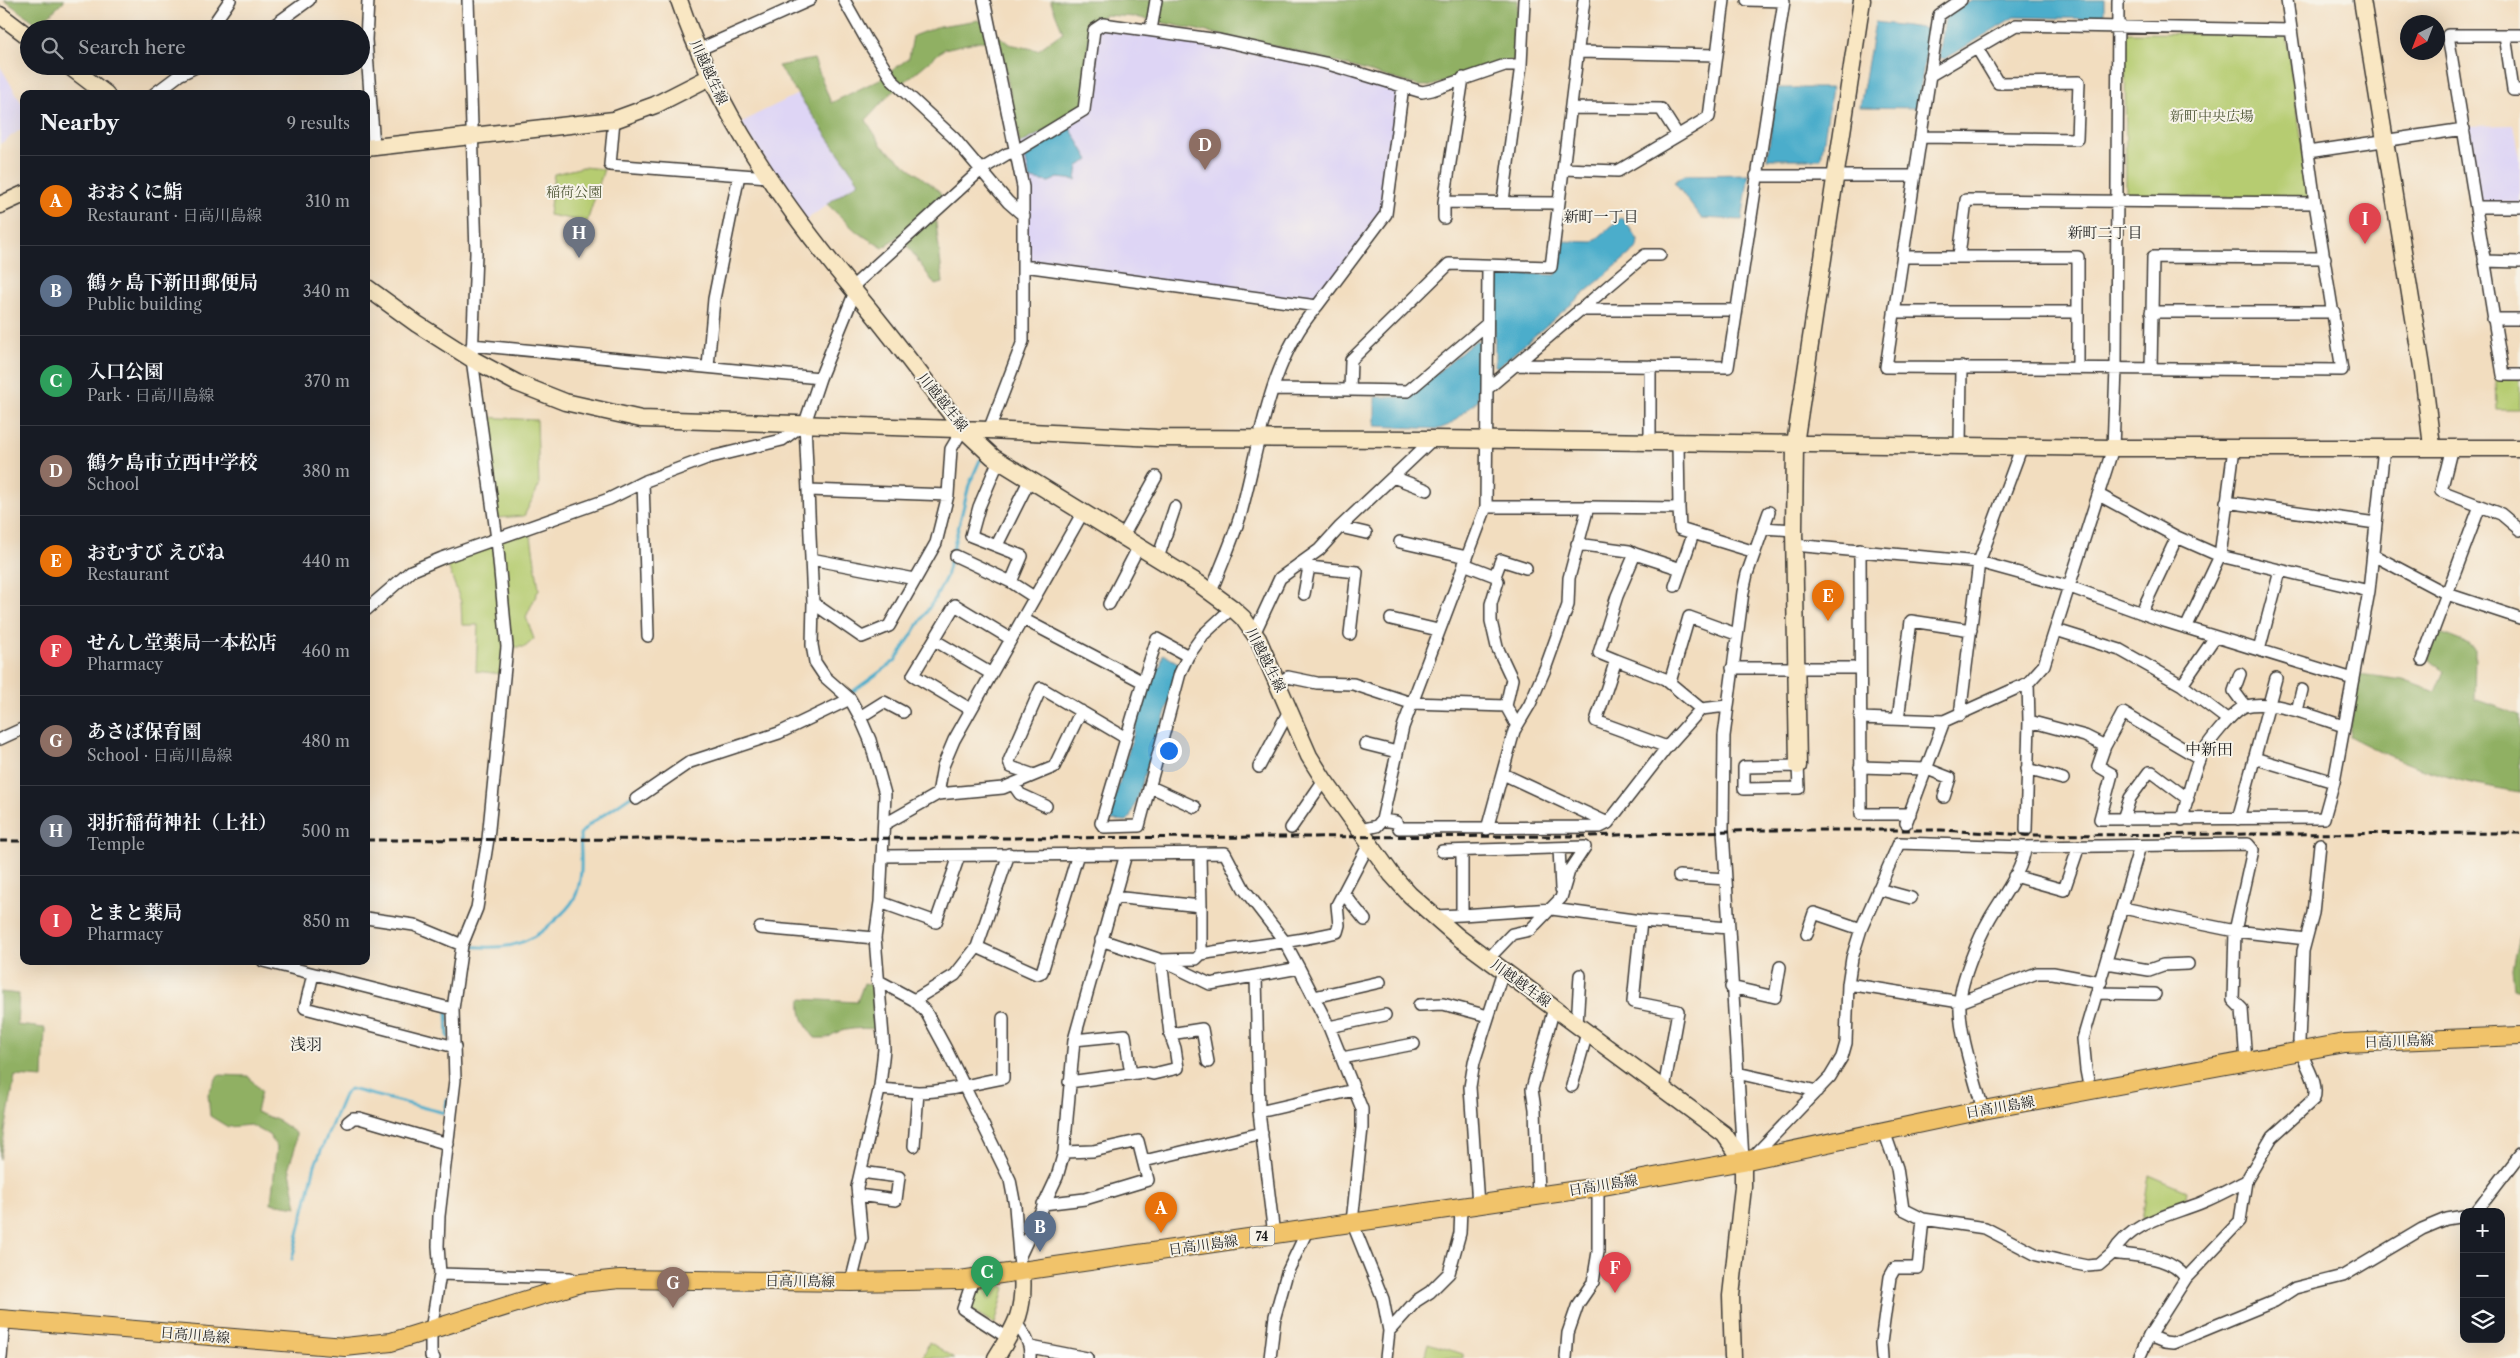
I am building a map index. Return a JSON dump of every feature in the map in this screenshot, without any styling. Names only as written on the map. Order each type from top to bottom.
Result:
[{"type":"main road","name":"日高川島線","points":[[2,1319],[345,1353],[432,1330],[581,1283],[620,1279],[851,1282],[973,1279],[1021,1265],[1308,1230],[1598,1187],[1748,1160],[1983,1110],[2344,1043],[2520,1036]]},
{"type":"street","points":[[216,20],[230,0]]},
{"type":"street","points":[[281,20],[309,0]]},
{"type":"street","points":[[366,20],[368,0]]},
{"type":"street","points":[[434,1358],[430,1356],[440,1274],[438,1231],[455,1080],[453,1009],[462,945],[477,908],[488,840],[507,647],[497,539],[472,352],[476,253],[468,0]]},
{"type":"street","name":"川越越生線","points":[[679,0],[710,77],[732,119],[768,177],[798,220],[963,429],[999,460],[1158,558],[1211,592],[1232,608],[1254,634],[1279,682],[1309,756],[1392,876],[1434,916],[1488,959],[1724,1134],[1748,1160]]},
{"type":"street","points":[[698,50],[810,0]]},
{"type":"street","points":[[844,0],[893,81],[954,138],[1008,202],[1024,216]]},
{"type":"street","points":[[984,0],[1023,187],[1024,216],[1023,341],[989,430]]},
{"type":"street","points":[[1151,30],[1156,0]]},
{"type":"street","points":[[1503,201],[1521,65],[1524,0]]},
{"type":"street","points":[[1350,390],[1351,360],[1449,264],[1551,267],[1584,0]]},
{"type":"street","points":[[1563,169],[1618,171],[1709,116],[1724,0]]},
{"type":"street","points":[[1514,365],[1728,367],[1784,2],[1747,0]]},
{"type":"street","points":[[1798,766],[1744,766],[1744,789],[1799,788],[1794,537],[1796,444],[1862,0]]},
{"type":"street","points":[[1961,0],[1939,15],[1886,367],[2342,370],[2315,203],[2287,0]]},
{"type":"street","points":[[1860,718],[1944,721],[2028,683],[2044,665],[2100,495],[2113,448],[2116,369],[2118,0]]},
{"type":"street","points":[[2362,0],[2386,141],[2432,446]]},
{"type":"street","points":[[0,15],[20,30]]},
{"type":"street","points":[[851,1282],[862,1238],[858,1195],[861,1172],[879,1089],[884,1049],[875,938],[880,902],[885,794],[870,740],[860,717],[850,700],[825,677],[815,662],[812,645],[813,603],[805,423],[853,290],[982,169],[1007,154],[1016,152],[1084,110],[1094,30],[1103,24],[1218,40],[1325,63],[1422,92],[1505,64],[1521,65]]},
{"type":"street","points":[[1929,76],[2016,25],[2291,30]]},
{"type":"street","points":[[2520,35],[2448,35],[2503,375],[2520,375]]},
{"type":"street","points":[[2505,35],[2513,90],[2520,90]]},
{"type":"street","points":[[1921,137],[2077,139],[2078,82],[1998,83],[1976,48]]},
{"type":"street","points":[[1578,52],[1717,55]]},
{"type":"street","points":[[81,75],[101,90]]},
{"type":"street","points":[[159,90],[176,75]]},
{"type":"street","points":[[365,75],[366,90]]},
{"type":"street","points":[[370,148],[614,120],[655,105],[710,77]]},
{"type":"street","points":[[1444,218],[1444,202],[1464,78]]},
{"type":"street","points":[[1211,592],[1240,514],[1273,389],[1300,325],[1386,214],[1402,86]]},
{"type":"street","points":[[1571,108],[1661,109],[1677,134]]},
{"type":"street","points":[[614,120],[610,165],[768,177]]},
{"type":"street","points":[[2308,152],[2464,129]]},
{"type":"street","points":[[708,367],[714,299],[739,175]]},
{"type":"street","points":[[1756,176],[1915,176]]},
{"type":"street","points":[[0,205],[20,196]]},
{"type":"street","points":[[1959,256],[1966,200],[2117,203],[2315,203]]},
{"type":"street","points":[[1444,202],[1503,201],[1559,203]]},
{"type":"street","points":[[2476,207],[2520,207]]},
{"type":"street","points":[[1487,389],[1645,255],[1660,255]]},
{"type":"street","points":[[1903,257],[2078,257],[2078,368]]},
{"type":"street","points":[[2150,369],[2153,257],[2325,258]]},
{"type":"street","points":[[2484,261],[2520,262]]},
{"type":"street","points":[[1024,266],[1316,306]]},
{"type":"street","points":[[1359,830],[1377,826],[1382,820],[1397,752],[1411,703],[1486,508],[1488,266]]},
{"type":"street","points":[[370,290],[417,324],[472,352],[517,382],[565,402],[641,420],[805,423],[1156,438],[1258,440],[1433,439],[1678,444],[2113,448],[2432,446],[2520,448]]},
{"type":"street","points":[[1579,310],[1736,310]]},
{"type":"street","points":[[1894,312],[2078,312]]},
{"type":"street","points":[[2151,312],[2334,312]]},
{"type":"street","points":[[2493,319],[2520,320]]},
{"type":"street","points":[[1273,389],[1408,391],[1487,324]]},
{"type":"street","points":[[472,352],[708,367],[820,378]]},
{"type":"street","points":[[1650,366],[1650,443]]},
{"type":"street","points":[[1960,446],[1961,367]]},
{"type":"street","points":[[370,607],[411,571],[609,498],[643,482],[707,458],[782,440],[805,423]]},
{"type":"street","points":[[813,603],[862,637],[889,626],[936,543],[948,495],[951,449],[963,429]]},
{"type":"street","points":[[1254,634],[1280,578],[1304,565],[1340,527],[1433,439]]},
{"type":"street","points":[[1678,444],[1680,529],[1755,552]]},
{"type":"street","points":[[1960,715],[1979,562],[2022,446]]},
{"type":"street","points":[[2199,758],[2123,713],[2105,746],[2098,766],[2112,774],[2100,819],[2324,818],[2334,782],[2369,591],[2384,447]]},
{"type":"street","points":[[2452,447],[2441,491],[2501,514],[2520,530]]},
{"type":"street","points":[[2186,628],[2220,556],[2234,448]]},
{"type":"street","points":[[999,460],[979,507],[971,536],[1022,556],[1011,582]]},
{"type":"street","points":[[1123,536],[1156,477]]},
{"type":"street","points":[[1393,477],[1428,490]]},
{"type":"street","points":[[997,545],[1030,479]]},
{"type":"street","points":[[643,482],[648,636]]},
{"type":"street","points":[[809,490],[948,495]]},
{"type":"street","points":[[2100,495],[2177,537],[2220,556],[2369,591]]},
{"type":"street","points":[[2226,502],[2376,522]]},
{"type":"street","points":[[2422,660],[2480,506]]},
{"type":"street","points":[[1158,558],[1175,507]]},
{"type":"street","points":[[1487,829],[1517,726],[1530,704],[1545,669],[1568,605],[1569,578],[1588,507]]},
{"type":"street","points":[[1486,508],[1679,508]]},
{"type":"street","points":[[938,794],[943,766],[970,709],[1083,512]]},
{"type":"street","points":[[1733,1358],[1731,1296],[1743,1187],[1748,1160],[1737,1073],[1728,928],[1723,830],[1724,736],[1736,634],[1747,574],[1769,512]]},
{"type":"street","points":[[1340,527],[1366,533]]},
{"type":"street","points":[[1763,528],[1794,537],[1860,550],[1979,562],[2070,587],[2186,628],[2353,679]]},
{"type":"street","points":[[1675,586],[1693,534]]},
{"type":"street","points":[[2142,611],[2177,537]]},
{"type":"street","points":[[1400,542],[1465,560],[1495,576],[1498,581],[1491,604],[1492,620],[1497,647],[1512,679],[1506,706],[1517,726]]},
{"type":"street","points":[[1577,544],[1629,551],[1681,569]]},
{"type":"street","points":[[1109,604],[1139,546]]},
{"type":"street","points":[[1860,550],[1860,767],[1862,814],[1908,819],[1944,721]]},
{"type":"street","points":[[1635,554],[1617,596],[1599,653],[1670,682],[1701,708],[1727,706]]},
{"type":"street","points":[[2373,555],[2447,594],[2520,618]]},
{"type":"street","points":[[956,556],[1011,582],[1034,597]]},
{"type":"street","points":[[811,559],[915,579]]},
{"type":"street","points":[[1495,576],[1500,560],[1526,568]]},
{"type":"street","points":[[1304,565],[1304,594]]},
{"type":"street","points":[[1304,565],[1358,572],[1350,634]]},
{"type":"street","points":[[2259,650],[2280,571]]},
{"type":"street","points":[[970,709],[913,675],[955,605],[1011,638]]},
{"type":"street","points":[[1188,656],[1157,639],[1101,823],[1104,827],[1140,826],[1180,674],[1188,656],[1203,635],[1232,608]]},
{"type":"street","points":[[1670,682],[1689,617],[1736,634]]},
{"type":"street","points":[[1391,618],[1438,630]]},
{"type":"street","points":[[1023,619],[1143,682]]},
{"type":"street","points":[[1898,719],[1911,621],[1971,630]]},
{"type":"street","points":[[2056,630],[2120,650],[2182,685],[2228,720]]},
{"type":"street","points":[[2182,685],[2215,637]]},
{"type":"street","points":[[934,640],[990,673]]},
{"type":"street","points":[[1616,660],[1596,721],[1667,747]]},
{"type":"street","points":[[1732,668],[1860,668]]},
{"type":"street","points":[[2240,674],[2234,691],[2245,706]]},
{"type":"street","points":[[1279,682],[1288,677],[1317,683],[1352,684],[1411,703],[1506,706]]},
{"type":"street","points":[[2238,819],[2276,678]]},
{"type":"street","points":[[2026,830],[2029,721],[2028,683]]},
{"type":"street","points":[[1034,775],[1011,767],[1009,761],[1041,688],[1126,738]]},
{"type":"street","points":[[2297,711],[2302,690]]},
{"type":"street","points":[[636,799],[690,762],[779,733],[850,700]]},
{"type":"street","points":[[860,717],[884,702],[903,712]]},
{"type":"street","points":[[2182,820],[2199,758],[2228,720],[2245,706],[2268,705],[2297,711],[2344,726]]},
{"type":"street","points":[[1382,820],[1396,822],[1399,828],[1600,827],[1608,823],[1667,747],[1701,708]]},
{"type":"street","points":[[1259,767],[1290,709]]},
{"type":"street","points":[[885,824],[938,794],[1003,788],[1054,767],[1081,711]]},
{"type":"street","points":[[2029,721],[2085,736],[2105,746]]},
{"type":"street","points":[[0,739],[20,730]]},
{"type":"street","points":[[1365,744],[1397,752]]},
{"type":"street","points":[[2254,758],[2334,782]]},
{"type":"street","points":[[1860,767],[1927,769],[1950,778],[1944,797]]},
{"type":"street","points":[[2027,769],[2063,780]]},
{"type":"street","points":[[2123,819],[2130,798],[2148,772],[2152,772],[2188,799]]},
{"type":"street","points":[[1503,774],[1608,823]]},
{"type":"street","points":[[1291,828],[1324,780]]},
{"type":"street","points":[[1013,784],[1020,794],[1046,806]]},
{"type":"street","points":[[1151,787],[1195,807]]},
{"type":"street","points":[[1748,1160],[1817,1091],[1837,1067],[1846,1044],[1848,984],[1852,958],[1861,929],[1899,843],[2026,846],[2248,844],[2253,850],[2235,931],[2233,1000],[2242,1009],[2246,1062]]},
{"type":"street","points":[[1161,960],[1196,959],[1201,954],[1337,932],[1339,925],[1337,905],[1369,844]]},
{"type":"street","points":[[2139,1358],[2149,1336],[2186,1278],[2240,1221],[2246,1181],[2272,1137],[2314,1099],[2316,1094],[2314,1081],[2299,1052],[2303,951],[2313,913],[2320,844]]},
{"type":"street","points":[[1983,1110],[1961,1021],[1960,1002],[1978,942],[2014,876],[2025,853],[2026,846]]},
{"type":"street","points":[[2014,876],[2064,890],[2079,846]]},
{"type":"street","points":[[2090,1091],[2086,1070],[2084,1039],[2140,846]]},
{"type":"street","points":[[1559,848],[1561,898]]},
{"type":"street","points":[[1442,851],[1585,848],[1569,871],[1561,898],[1552,909],[1530,930],[1512,934],[1488,959]]},
{"type":"street","points":[[1462,851],[1462,914]]},
{"type":"street","points":[[914,1000],[955,975],[977,947],[1009,854]]},
{"type":"street","points":[[977,947],[1037,974],[1042,972],[1078,854]]},
{"type":"street","points":[[1021,1265],[1043,1204],[1057,1177],[1064,1152],[1074,1040],[1126,854]]},
{"type":"street","points":[[1200,854],[1201,954]]},
{"type":"street","points":[[883,856],[1225,854],[1244,888],[1284,942],[1299,968],[1329,1027],[1362,1110],[1362,1128],[1352,1222],[1383,1299],[1389,1331],[1386,1358]]},
{"type":"street","points":[[880,902],[936,922],[959,856]]},
{"type":"street","points":[[1679,876],[1726,879]]},
{"type":"street","points":[[1878,889],[1911,898]]},
{"type":"street","points":[[1344,894],[1366,920]]},
{"type":"street","points":[[1114,897],[1201,906]]},
{"type":"street","points":[[2123,908],[2235,931],[2306,939]]},
{"type":"street","points":[[1434,916],[1552,909],[1728,928]]},
{"type":"street","points":[[1807,934],[1814,913],[1861,929]]},
{"type":"street","points":[[370,919],[414,925],[462,945]]},
{"type":"street","points":[[1641,920],[1633,1002],[1678,1012],[1664,1089]]},
{"type":"street","points":[[760,928],[875,938]]},
{"type":"street","points":[[1101,940],[1161,960],[1210,984],[1299,968]]},
{"type":"street","points":[[1069,1082],[1144,1072],[1153,1074],[1178,1068],[1170,1034],[1161,960]]},
{"type":"street","points":[[2107,963],[2149,970],[2163,965],[2188,964]]},
{"type":"street","points":[[278,965],[453,1009]]},
{"type":"street","points":[[1732,987],[1775,997],[1780,967]]},
{"type":"street","points":[[1389,1331],[1416,1301],[1430,1292],[1449,1272],[1469,1207],[1470,1087],[1474,1062],[1503,970]]},
{"type":"street","points":[[1848,984],[1960,1002],[2037,973],[2054,973],[2099,988],[2155,994]]},
{"type":"street","points":[[313,974],[305,1008],[455,1047]]},
{"type":"street","points":[[1572,1086],[1582,1029],[1580,975]]},
{"type":"street","points":[[1256,976],[1259,1112],[1274,1234]]},
{"type":"street","points":[[877,980],[914,1000],[926,1012],[1010,1180],[1015,1206],[1024,1295],[1016,1324],[996,1358]]},
{"type":"street","points":[[1314,997],[1380,982]]},
{"type":"street","points":[[1419,1005],[1443,1004],[1488,1016]]},
{"type":"street","points":[[1538,1195],[1535,1109],[1532,1089],[1554,1008]]},
{"type":"street","points":[[1329,1027],[1385,1015]]},
{"type":"street","points":[[879,1089],[943,1092],[963,1088],[969,1084],[1003,1078],[1002,1018]]},
{"type":"street","points":[[1170,1034],[1202,1029],[1208,1062]]},
{"type":"street","points":[[1074,1040],[1125,1035],[1131,1074]]},
{"type":"street","points":[[1342,1058],[1414,1044]]},
{"type":"street","points":[[1737,1073],[1817,1091]]},
{"type":"street","points":[[1259,1112],[1354,1090]]},
{"type":"street","points":[[914,1146],[918,1092]]},
{"type":"street","points":[[348,1122],[353,1118],[359,1118],[448,1144]]},
{"type":"street","points":[[1884,1131],[1897,1168],[1903,1209],[1923,1220],[1985,1228],[2037,1255],[2087,1266],[2099,1265],[2113,1253],[2118,1243],[2130,1233],[2155,1220],[2204,1202],[2246,1181]]},
{"type":"street","points":[[1144,1161],[1262,1133]]},
{"type":"street","points":[[1043,1204],[1085,1199],[1148,1180],[1138,1141],[1093,1151],[1064,1152]]},
{"type":"street","points":[[2479,1208],[2520,1155]]},
{"type":"street","points":[[858,1195],[896,1200],[898,1178],[861,1172]]},
{"type":"street","points":[[1566,1358],[1568,1333],[1578,1304],[1593,1282],[1598,1252],[1598,1187]]},
{"type":"street","points":[[2149,1336],[2164,1342],[2173,1343],[2275,1302],[2296,1288],[2343,1276],[2422,1229],[2446,1219],[2460,1217]]},
{"type":"street","points":[[1882,1358],[1881,1343],[1890,1277],[1895,1268],[1918,1268],[1923,1220]]},
{"type":"street","points":[[1270,1358],[1275,1316],[1287,1273],[1308,1230]]},
{"type":"street","points":[[2113,1253],[2166,1261],[2179,1269],[2186,1278]]},
{"type":"street","points":[[440,1274],[570,1278],[581,1283]]},
{"type":"street","points":[[973,1279],[962,1309],[1008,1338]]},
{"type":"street","points":[[1,1358],[2,1319]]},
{"type":"street","points":[[1016,1324],[1031,1353],[1087,1358]]},
{"type":"shaded area","points":[[1103,24],[1151,30],[1403,86],[1386,214],[1317,306],[1024,266],[1015,152],[1094,30]]},
{"type":"shaded area","points":[[0,66],[20,100],[20,130],[0,144]]},
{"type":"shaded area","points":[[798,94],[859,182],[806,220],[741,124]]},
{"type":"shaded area","points":[[2514,125],[2520,157],[2520,203],[2480,202],[2468,126]]},
{"type":"green space","points":[[4,0],[65,0],[44,20],[32,20]]},
{"type":"green space","points":[[1050,0],[1518,0],[1516,59],[1431,86],[1419,86],[1297,51],[1136,17],[1105,15],[1090,23],[1084,110],[1020,144],[1000,43],[980,41],[944,49],[889,95],[866,120],[882,146],[939,191],[942,198],[934,205],[943,283],[935,285],[900,235],[883,248],[857,232],[827,204],[859,182],[778,66],[814,59],[831,103],[882,78],[909,58],[913,36],[939,26],[979,20],[1009,44],[1038,50],[1063,32]]},
{"type":"green space","name":"新町中央広場","points":[[2125,33],[2286,34],[2310,198],[2126,197]]},
{"type":"green space","name":"稲荷公園","points":[[583,167],[604,169],[587,222],[549,215],[554,174]]},
{"type":"green space","points":[[2496,378],[2520,378],[2520,409],[2497,409]]},
{"type":"green space","points":[[483,417],[537,420],[539,486],[524,516],[497,518]]},
{"type":"green space","points":[[530,530],[539,589],[526,617],[534,639],[525,647],[504,647],[501,674],[476,671],[478,625],[462,625],[461,602],[445,558]]},
{"type":"green space","points":[[2438,632],[2468,644],[2475,650],[2474,699],[2520,715],[2520,792],[2432,772],[2411,765],[2349,736],[2359,674],[2403,680],[2435,692],[2444,671],[2429,658]]},
{"type":"green space","points":[[2520,931],[2520,990],[2514,988],[2512,967]]},
{"type":"green space","points":[[864,983],[871,985],[877,1006],[878,1029],[850,1029],[837,1032],[828,1037],[815,1038],[804,1020],[801,1010],[801,999],[857,1002]]},
{"type":"green space","points":[[0,992],[19,994],[17,1025],[45,1028],[43,1078],[15,1076],[0,1159]]},
{"type":"green space","points":[[218,1075],[248,1076],[261,1091],[256,1112],[277,1120],[296,1133],[295,1148],[289,1166],[297,1207],[271,1203],[277,1147],[269,1135],[251,1125],[228,1127],[210,1116],[208,1094]]},
{"type":"green space","points":[[2149,1175],[2187,1191],[2184,1206],[2142,1221]]},
{"type":"green space","points":[[1001,1285],[1005,1288],[995,1324],[970,1309],[975,1288]]},
{"type":"green space","points":[[929,1342],[955,1358],[923,1358]]},
{"type":"green space","points":[[1428,1343],[1463,1354],[1463,1358],[1424,1358]]},
{"type":"water","points":[[1973,0],[2104,0],[2104,19],[2014,17],[1945,59],[1939,57],[1945,18],[1950,13]]},
{"type":"water","points":[[1875,22],[1930,29],[1917,108],[1860,107]]},
{"type":"water","points":[[1777,88],[1832,88],[1821,159],[1767,159]]},
{"type":"water","points":[[1070,128],[1089,160],[1078,166],[1076,180],[1058,178],[1049,182],[1030,179],[1025,157],[1027,152]]},
{"type":"water","points":[[1749,174],[1742,220],[1701,218],[1674,182],[1685,175]]},
{"type":"water","points":[[1622,217],[1638,240],[1637,248],[1498,367],[1495,366],[1494,272],[1556,275],[1561,241],[1593,242]]},
{"type":"water","points":[[1476,340],[1480,342],[1478,400],[1449,425],[1439,429],[1375,426],[1375,397],[1409,397]]},
{"type":"water","points":[[1163,654],[1180,664],[1169,703],[1130,818],[1127,821],[1111,820],[1109,818],[1153,666],[1160,668]]},
{"type":"waterway","points":[[848,695],[895,661],[936,597],[946,577],[969,485],[980,460]]},
{"type":"waterway","points":[[463,946],[501,947],[512,945],[532,938],[556,920],[570,906],[577,892],[581,867],[580,834],[590,824],[635,793]]},
{"type":"waterway","points":[[447,1010],[448,1037]]},
{"type":"waterway","points":[[292,1259],[315,1165],[344,1095],[350,1089],[445,1113],[447,1100]]},
{"type":"railway","points":[[370,840],[1589,836],[1761,830],[1941,830],[2026,835],[2520,833]]},
{"type":"railway","points":[[0,841],[20,841]]},
{"type":"place","name":"鶴ケ島市立西中学校","points":[[1205,170]]},
{"type":"place","name":"とまと薬局","points":[[2365,244]]},
{"type":"place","name":"羽折稲荷神社（上社）","points":[[579,258]]},
{"type":"place","name":"おむすび えびね","points":[[1828,621]]},
{"type":"place","name":"おおくに鮨","points":[[1161,1233]]},
{"type":"place","name":"鶴ヶ島下新田郵便局","points":[[1040,1252]]},
{"type":"place","name":"せんし堂薬局一本松店","points":[[1615,1293]]},
{"type":"place","name":"入口公園","points":[[987,1297]]},
{"type":"place","name":"あさば保育園","points":[[673,1308]]},
{"type":"district","name":"新町一丁目","points":[[1601,216]]},
{"type":"district","name":"新町二丁目","points":[[2105,232]]},
{"type":"district","name":"中新田","points":[[2209,749]]},
{"type":"district","name":"浅羽","points":[[306,1044]]}]
